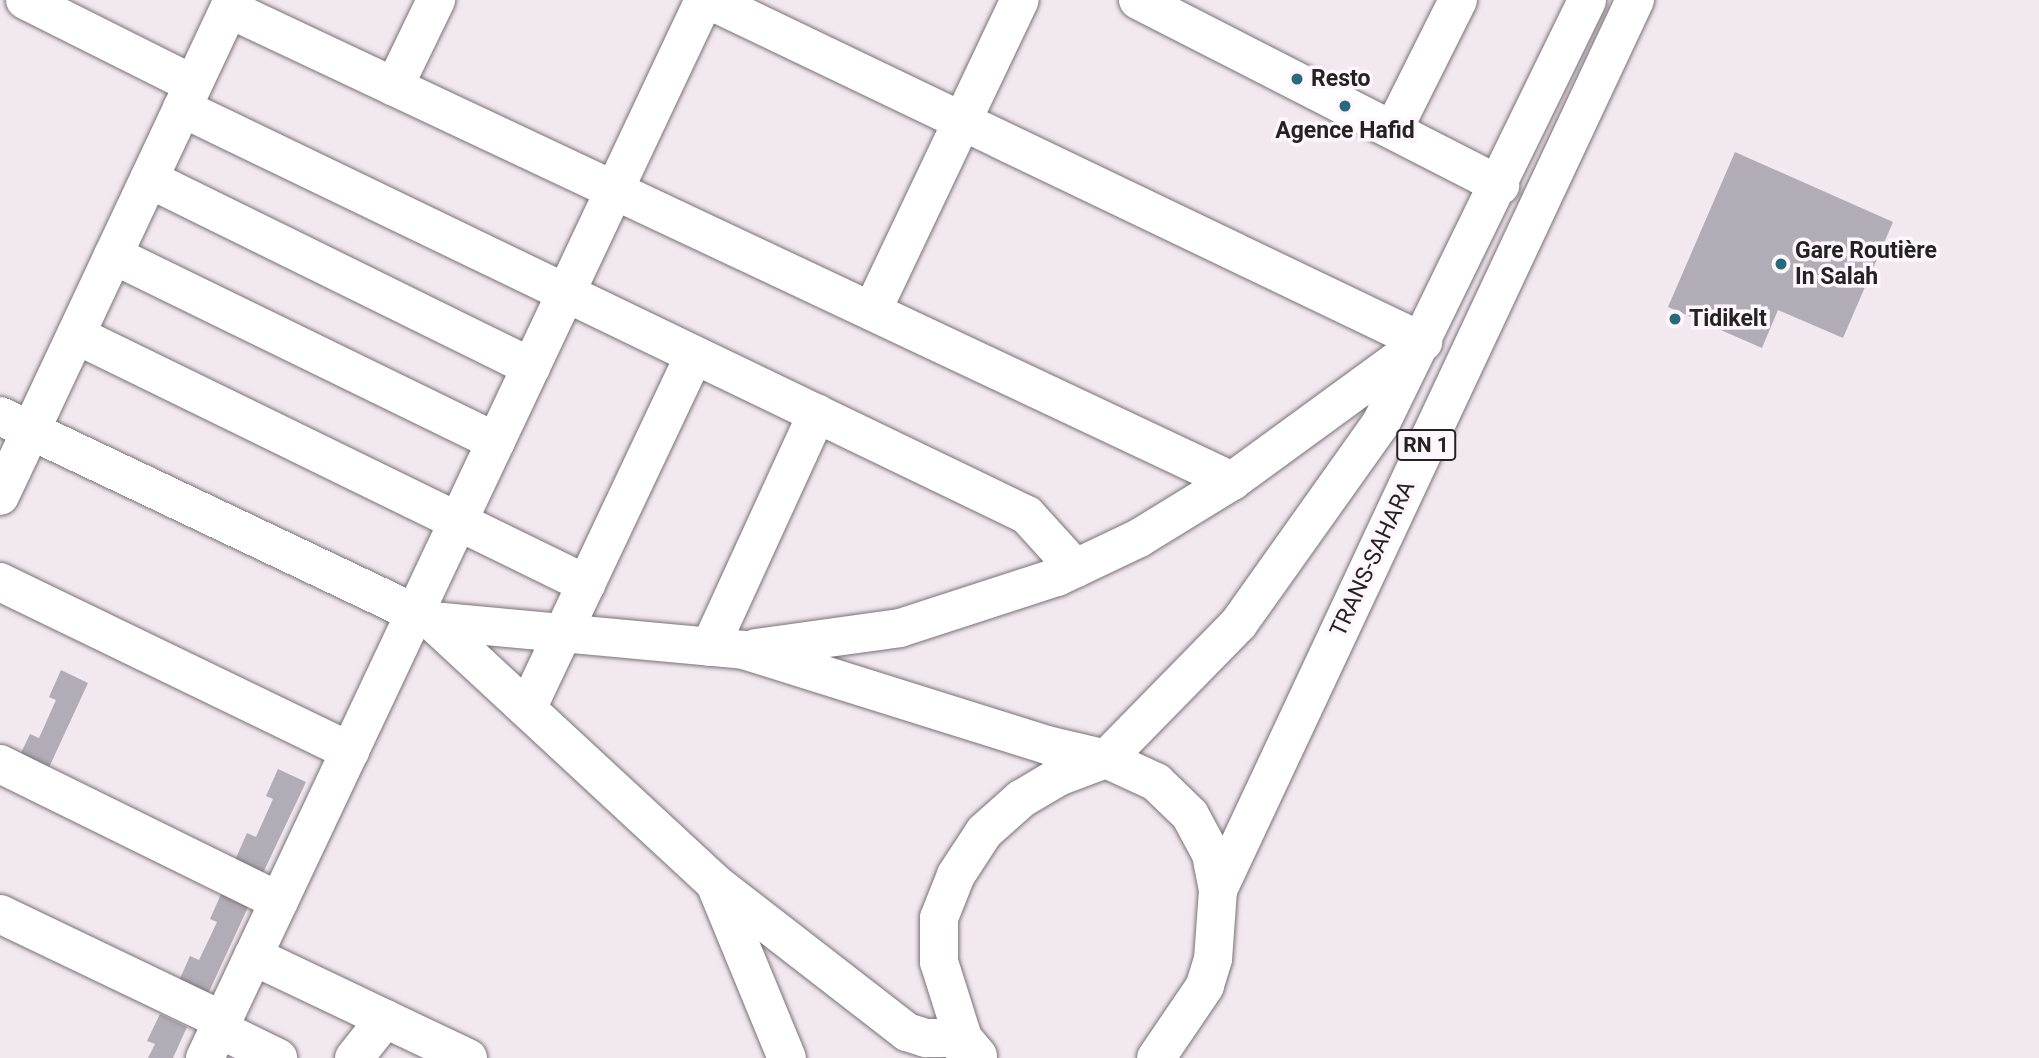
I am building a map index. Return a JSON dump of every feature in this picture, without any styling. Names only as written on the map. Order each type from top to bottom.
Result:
[{"type":"street","points":[[25,0],[188,96],[566,293],[1027,515],[1075,568]]},
{"type":"street","points":[[394,87],[436,0]]},
{"type":"street","points":[[216,1036],[350,751],[424,617],[458,521],[706,0],[1423,342],[1232,481],[1139,538],[1075,568],[900,628],[727,648]]},
{"type":"street","points":[[872,311],[1020,0]]},
{"type":"street","points":[[1138,0],[1500,185]]},
{"type":"street","points":[[1393,130],[1458,0]]},
{"type":"street","name":"RN 1","points":[[1106,760],[1239,623],[1381,423],[1500,185],[1587,0]]},
{"type":"street","name":"TRANS-SAHARA","points":[[1218,890],[1638,1]]},
{"type":"street","points":[[0,496],[15,424],[76,335],[231,4],[394,87],[1232,481]]},
{"type":"street","points":[[149,179],[531,367]]},
{"type":"street","points":[[113,255],[496,442]]},
{"type":"street","points":[[76,335],[586,584]]},
{"type":"street","points":[[527,709],[694,355]]},
{"type":"street","points":[[727,648],[817,414]]},
{"type":"street","points":[[15,424],[424,617],[716,884],[907,1032],[969,1051]]},
{"type":"street","points":[[0,582],[350,751]]},
{"type":"street","points":[[424,617],[727,648],[1046,745],[1106,760],[1156,782],[1190,815],[1211,854],[1218,890],[1213,959],[1205,986],[1167,1053]]},
{"type":"street","points":[[969,1051],[939,962],[939,918],[956,876],[984,832],[1021,799],[1058,777],[1106,760]]},
{"type":"street","points":[[0,764],[279,901]]},
{"type":"street","points":[[716,884],[787,1058]]},
{"type":"street","points":[[0,914],[216,1036],[278,1058]]},
{"type":"street","points":[[253,956],[385,1019],[448,1054]]},
{"type":"street","points":[[354,1058],[385,1019]]},
{"type":"building","name":"Gare Routière In Salah","points":[[1735,152],[1893,222],[1843,338],[1778,310],[1762,348],[1668,307]]},
{"type":"building","points":[[61,670],[88,683],[46,774],[17,761],[30,734],[39,738],[56,700],[49,697]]},
{"type":"building","points":[[278,769],[306,782],[263,873],[235,860],[247,833],[256,837],[273,799],[266,796]]},
{"type":"building","points":[[222,892],[249,905],[207,996],[178,983],[190,956],[199,960],[217,922],[210,919]]},
{"type":"building","points":[[160,1014],[187,1027],[173,1058],[148,1058],[155,1044],[147,1041]]},
{"type":"place","name":"Resto","points":[[1297,79]]},
{"type":"place","name":"Agence Hafid","points":[[1345,106]]},
{"type":"place","name":"Gare Routière In Salah","points":[[1781,264]]},
{"type":"place","name":"Tidikelt","points":[[1675,319]]}]
